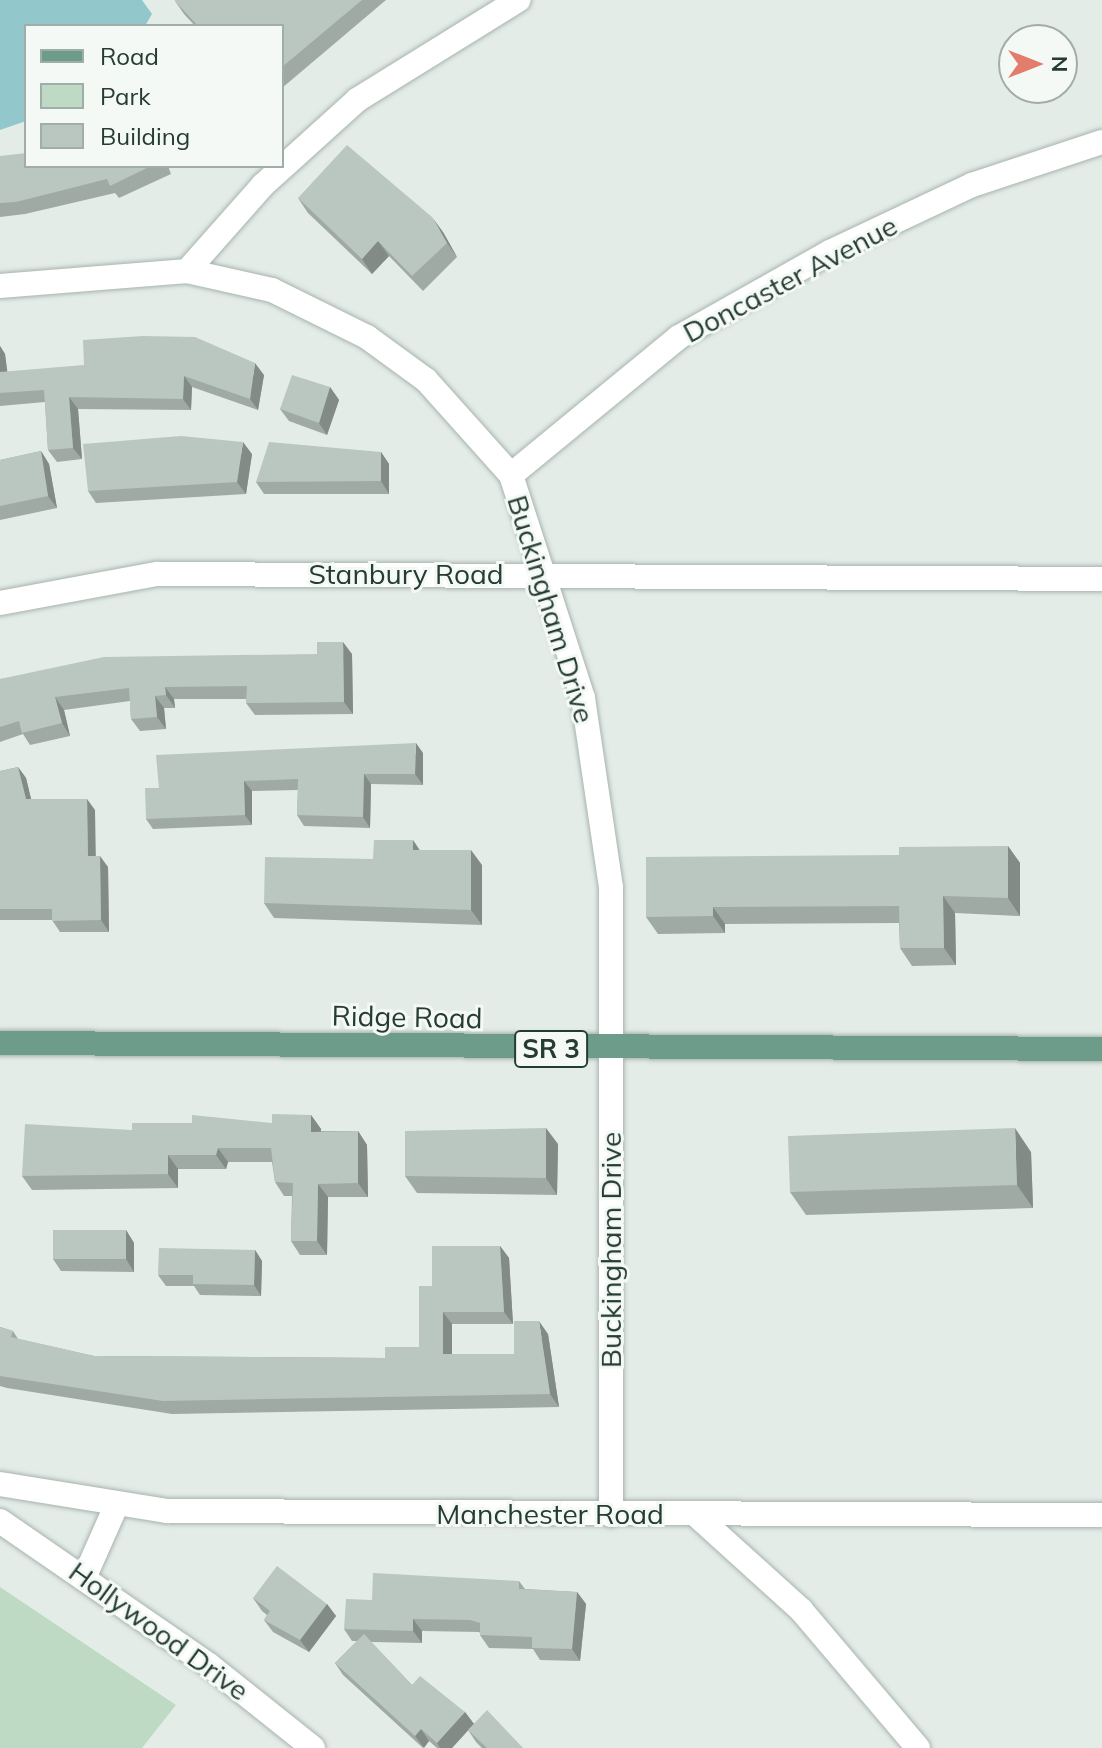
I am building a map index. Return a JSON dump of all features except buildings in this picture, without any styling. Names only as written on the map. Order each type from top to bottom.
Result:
[{"type":"main road","name":"Ridge Road","points":[[0,1043],[611,1049],[1102,1049]]},
{"type":"street","points":[[284,166],[357,100],[518,0]]},
{"type":"street","name":"Doncaster Avenue","points":[[511,475],[679,337],[817,259],[972,185],[1102,142]]},
{"type":"street","points":[[187,271],[282,168]]},
{"type":"street","name":"Buckingham Drive","points":[[0,286],[187,271],[272,290],[367,337],[426,380],[511,475],[583,698],[611,887],[611,1515]]},
{"type":"street","name":"Stanbury Road","points":[[0,603],[157,574],[1102,579]]},
{"type":"street","name":"Manchester Road","points":[[0,1484],[116,1506],[611,1515],[1102,1515]]},
{"type":"street","points":[[85,1576],[116,1506]]},
{"type":"street","points":[[696,1515],[801,1610],[918,1748]]},
{"type":"street","name":"Hollywood Drive","points":[[0,1521],[85,1576],[313,1748]]},
{"type":"green space","points":[[0,1587],[176,1705],[142,1748],[0,1748]]},
{"type":"water","points":[[0,0],[142,0],[152,14],[146,24],[24,24],[24,122],[0,130]]}]
